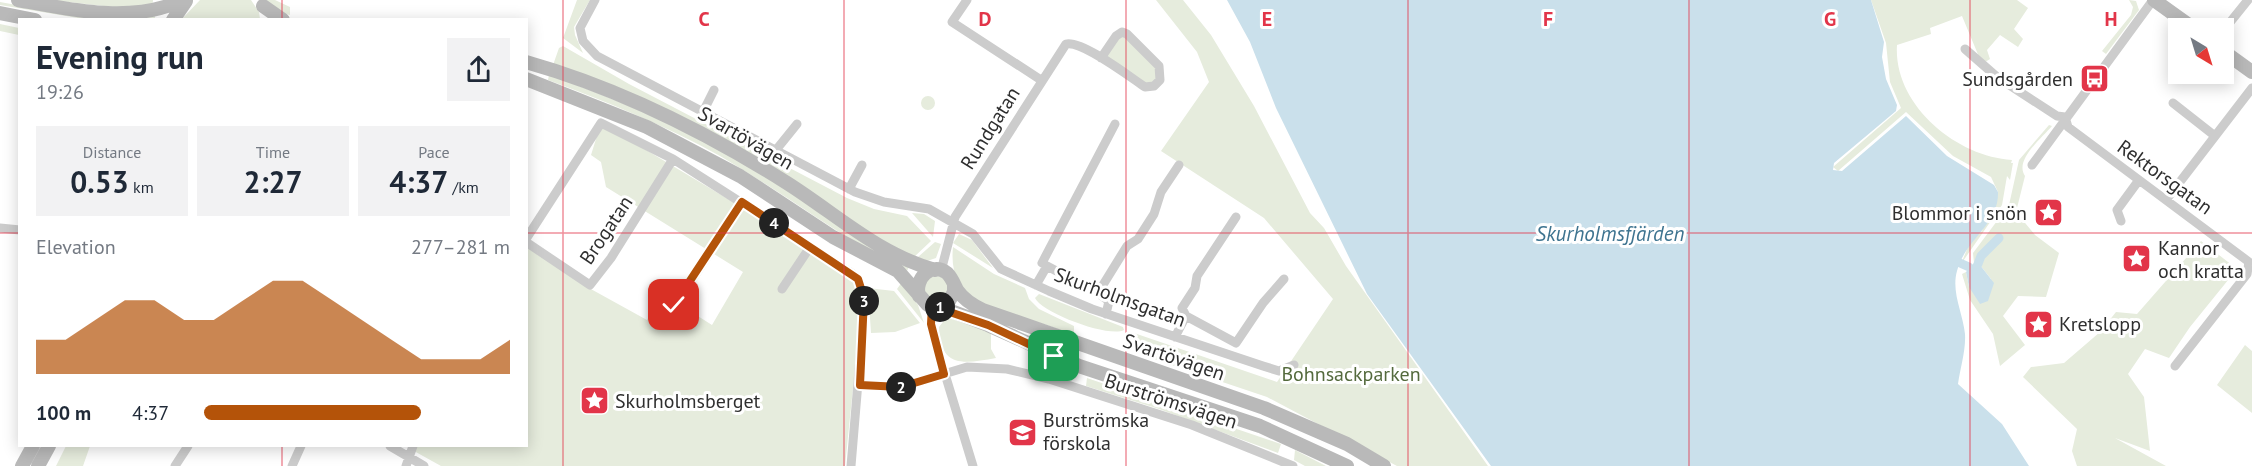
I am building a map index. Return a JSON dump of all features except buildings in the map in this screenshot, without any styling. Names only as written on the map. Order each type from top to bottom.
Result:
[{"type":"main road","points":[[18,0],[126,14],[152,11],[185,0]]},
{"type":"main road","points":[[174,18],[185,0]]},
{"type":"main road","points":[[2154,0],[2179,18]]},
{"type":"main road","points":[[261,5],[279,18]]},
{"type":"main road","points":[[0,13],[25,18]]},
{"type":"main road","points":[[2234,59],[2252,72]]},
{"type":"main road","name":"Svartövägen","points":[[531,64],[605,89],[707,137],[785,182],[882,248],[910,262],[938,270]]},
{"type":"main road","name":"Svartövägen","points":[[528,79],[647,127],[740,176],[833,237],[898,271],[919,296]]},
{"type":"main road","points":[[938,270],[949,275],[954,284],[951,298],[935,306],[919,296],[920,279],[927,272],[938,270]]},
{"type":"main road","name":"Svartövägen","points":[[954,284],[968,302],[983,310],[1273,411],[1347,444],[1384,466]]},
{"type":"main road","name":"Svartövägen","points":[[935,306],[988,325],[1079,366],[1260,426],[1347,466]]},
{"type":"main road","points":[[22,466],[32,447]]},
{"type":"main road","points":[[38,466],[48,447]]},
{"type":"street","name":"Skurholmsgatan","points":[[595,0],[580,28],[583,40],[597,56],[849,189],[884,202],[929,209],[973,234],[1001,269],[1106,314],[1220,352],[1279,370],[1294,365]]},
{"type":"street","points":[[967,0],[952,22],[1041,80]]},
{"type":"street","points":[[2032,165],[2065,117],[2154,0]]},
{"type":"street","points":[[2233,18],[2248,0]]},
{"type":"street","name":"Rundgatan","points":[[938,270],[952,224],[1063,47],[1069,43],[1082,46],[1145,87],[1158,84],[1162,76],[1153,59],[1137,42],[1122,32],[1116,36],[1101,58]]},
{"type":"street","points":[[1965,49],[1997,77],[2057,116],[2065,117]]},
{"type":"street","points":[[2166,200],[2252,88]]},
{"type":"street","points":[[703,112],[714,90]]},
{"type":"street","points":[[2172,103],[2215,136]]},
{"type":"street","name":"Rektorsgatan","points":[[2065,117],[2068,127],[2250,261]]},
{"type":"street","points":[[528,237],[601,123],[673,159],[853,274],[862,286],[864,310],[860,385],[851,466]]},
{"type":"street","points":[[776,150],[797,124]]},
{"type":"street","points":[[1106,314],[1109,302],[1098,293],[1042,263],[1115,124]]},
{"type":"street","name":"Brogatan","points":[[528,241],[591,285],[611,258],[673,159]]},
{"type":"street","points":[[849,189],[862,165]]},
{"type":"street","points":[[1098,293],[1127,246],[1138,239],[1161,192],[1179,165]]},
{"type":"street","points":[[2121,221],[2117,210],[2139,180]]},
{"type":"street","points":[[672,311],[742,202]]},
{"type":"street","points":[[1236,217],[1197,276],[1195,288],[1182,308],[1186,316],[1237,342],[1263,303],[1284,279]]},
{"type":"street","points":[[0,228],[18,230]]},
{"type":"street","points":[[782,289],[810,247]]},
{"type":"street","points":[[2175,366],[2247,274],[2250,261]]},
{"type":"street","points":[[1036,285],[1047,266]]},
{"type":"street","points":[[935,306],[931,324],[973,466]]},
{"type":"street","points":[[1175,337],[1186,316]]},
{"type":"street","points":[[1220,352],[1226,338]]},
{"type":"street","name":"Burströmsvägen","points":[[860,385],[901,387],[967,367],[989,366],[1049,379],[1218,434],[1293,466]]},
{"type":"street","points":[[175,466],[187,447]]},
{"type":"street","points":[[292,466],[301,447]]},
{"type":"street","points":[[391,447],[408,462],[424,466]]},
{"type":"street","points":[[408,462],[414,447]]},
{"type":"green space","points":[[51,0],[153,1],[152,5],[121,8]]},
{"type":"green space","points":[[200,0],[251,0],[259,12],[260,18],[183,18]]},
{"type":"green space","points":[[266,0],[275,0],[290,7],[290,15],[281,13]]},
{"type":"green space","points":[[577,0],[590,0],[574,27],[583,53],[563,38]]},
{"type":"green space","name":"Bohnsackparken","points":[[1156,0],[1183,0],[1211,35],[1254,106],[1310,213],[1324,228],[1346,266],[1488,466],[1397,466],[1267,397],[1142,355],[1130,344],[1134,333],[1277,382],[1333,299],[1264,218],[1161,151],[1209,82],[1197,52]]},
{"type":"green space","points":[[1871,0],[2017,0],[2028,8],[2014,29],[2023,39],[2018,47],[2000,35],[1987,50],[1990,59],[1982,64],[1962,16],[1930,28],[1931,34],[1897,45],[1898,67],[1905,87],[1917,107],[1932,124],[1950,138],[1970,149],[1991,157],[2012,160],[2011,163],[2013,163],[2010,180],[2007,176],[2002,205],[1961,264],[1970,242],[1982,231],[1998,192],[1991,177],[1953,156],[1906,112],[1838,171],[1833,167],[1901,108],[1890,82],[1886,43]]},
{"type":"green space","points":[[2129,0],[2136,1],[2139,10],[2106,54],[2102,51],[2131,15],[2133,7]]},
{"type":"green space","points":[[0,2],[44,10],[155,15],[155,18],[78,18],[0,5]]},
{"type":"green space","points":[[0,24],[18,28],[18,35],[0,31]]},
{"type":"green space","points":[[1123,33],[1161,71],[1151,87],[1100,58]]},
{"type":"green space","points":[[563,46],[629,84],[847,198],[874,209],[907,216],[931,241],[912,259],[833,209],[553,65],[559,48]]},
{"type":"green space","points":[[549,75],[645,113],[707,143],[795,194],[909,267],[906,273],[720,156],[636,115],[548,80]]},
{"type":"green space","points":[[928,96],[933,98],[935,103],[933,108],[928,110],[923,108],[921,103],[923,98]]},
{"type":"green space","points":[[601,123],[738,205],[855,283],[860,320],[845,466],[441,466],[414,451],[416,447],[528,447],[528,248],[589,288],[647,320],[663,294],[712,325],[743,272],[606,187],[601,162],[591,155]]},
{"type":"green space","points":[[2049,125],[2052,126],[2026,156],[2023,163],[2025,176],[2016,212],[2035,235],[2059,253],[2046,297],[2018,296],[2003,316],[2025,345],[2000,366],[1993,334],[1970,300],[1962,274],[1966,272],[1969,287],[1991,279],[1980,265],[1974,263],[1973,253],[2009,205],[2019,160]]},
{"type":"green space","points":[[912,213],[924,214],[935,221],[933,237]]},
{"type":"green space","points":[[959,234],[972,240],[993,268],[953,243]]},
{"type":"green space","points":[[2201,241],[2237,269],[2190,327],[2169,358],[2145,349],[2128,374],[2144,397],[2150,451],[2115,438],[2166,466],[2077,466],[2072,451],[2077,429],[2023,377],[2031,367],[2064,363],[2100,332],[2116,312],[2137,314]]},
{"type":"green space","points":[[935,242],[941,244],[936,258],[927,261],[918,257]]},
{"type":"green space","points":[[953,247],[994,274],[1025,288],[1029,299],[1039,309],[1074,326],[1074,336],[978,302],[958,281],[953,266]]},
{"type":"green space","points":[[936,276],[941,277],[947,283],[947,293],[941,299],[936,300],[931,299],[925,293],[924,288],[925,283],[931,277]]},
{"type":"green space","points":[[902,282],[918,305],[924,323],[897,289]]},
{"type":"green space","points":[[868,288],[894,291],[920,323],[895,332],[871,333]]},
{"type":"green space","points":[[1039,294],[1123,327],[1124,330],[1116,332],[1076,323],[1040,304],[1035,298]]},
{"type":"green space","points":[[946,318],[961,320],[991,333],[991,349],[996,358],[964,362],[949,356],[940,340],[939,327]]},
{"type":"green space","points":[[2245,345],[2252,351],[2252,413],[2217,385]]},
{"type":"green space","points":[[1087,378],[1281,444],[1278,453],[1159,409],[1086,386]]},
{"type":"green space","points":[[66,447],[90,447],[83,466],[56,466]]},
{"type":"green space","points":[[1295,450],[1326,466],[1305,466],[1294,460]]},
{"type":"water","name":"Skurholmsfjärden","points":[[1227,0],[1871,0],[1884,42],[1882,57],[1886,79],[1897,105],[1896,111],[1834,163],[1833,170],[1842,171],[1906,116],[1947,156],[1994,185],[1998,192],[1993,214],[1967,250],[1957,271],[1956,295],[1965,334],[1958,384],[2002,424],[2029,466],[1491,466],[1367,294],[1276,108],[1250,42]]},
{"type":"water","points":[[1974,263],[1980,265],[1994,283],[1988,301],[1980,304],[1969,287],[1966,272]]},
{"type":"waterway","points":[[1978,264],[1981,256],[1999,238]]},
{"type":"waterway","points":[[1960,263],[1969,267]]},
{"type":"place","name":"Sundsgården","points":[[2094,79]]},
{"type":"place","name":"Blommor i snön","points":[[2048,213]]},
{"type":"place","name":"Kannor och kratta","points":[[2137,259]]},
{"type":"place","name":"Kretslopp","points":[[2038,324]]},
{"type":"place","name":"Skurholmsberget","points":[[594,401]]},
{"type":"place","name":"Burströmska förskola","points":[[1022,432]]},
{"type":"route","points":[[674,305],[742,202],[858,279],[864,298],[860,385],[901,387],[944,374],[931,324],[932,306],[969,317],[1054,356]]}]
